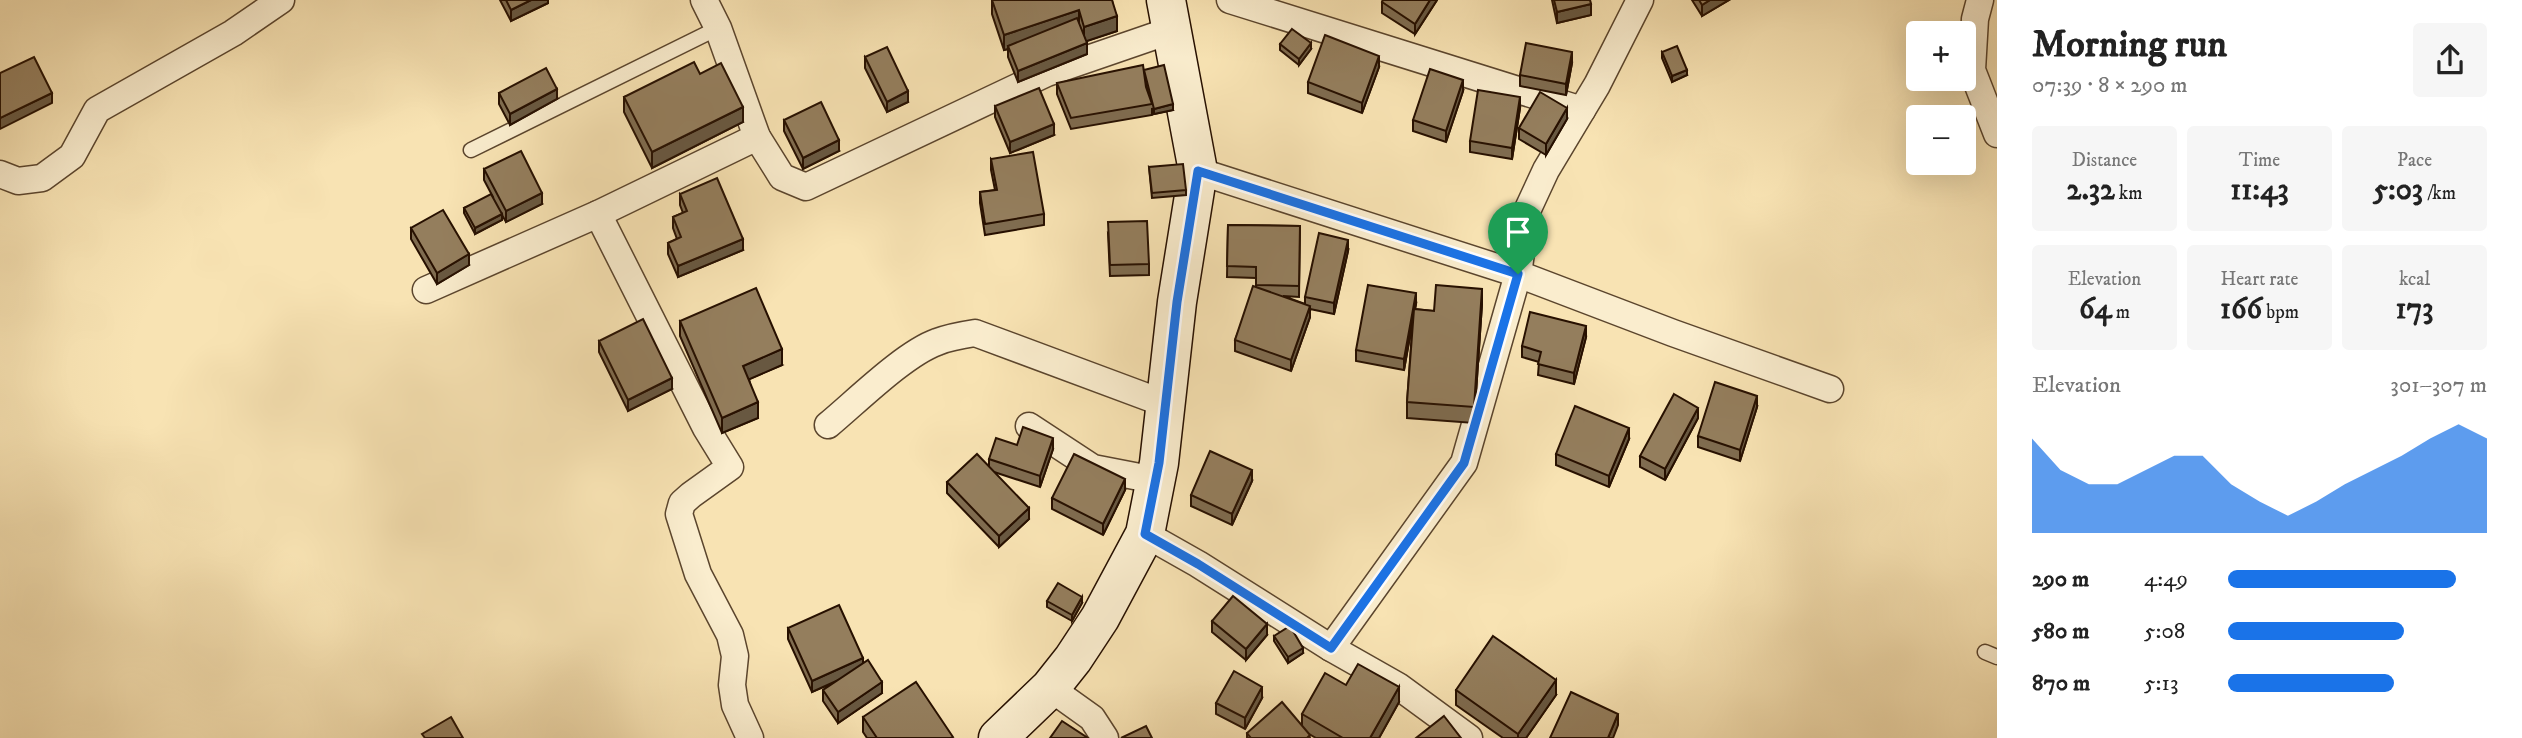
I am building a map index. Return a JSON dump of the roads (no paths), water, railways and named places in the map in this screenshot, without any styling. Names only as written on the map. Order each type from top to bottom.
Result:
[{"type":"main road","points":[[998,738],[1050,688],[1100,618],[1145,534],[1198,171],[1169,15]]},
{"type":"street","points":[[0,174],[18,181],[42,178],[72,156],[97,110],[233,33],[281,0]]},
{"type":"street","points":[[704,0],[718,28],[757,137],[782,177],[806,187],[1169,15]]},
{"type":"street","points":[[1230,0],[1583,110]]},
{"type":"street","points":[[1331,648],[1464,463],[1518,274],[1527,211],[1546,170],[1583,110],[1640,0]]},
{"type":"street","points":[[1980,0],[1975,19],[1972,70],[1997,134]]},
{"type":"street","points":[[426,290],[598,214],[757,137]]},
{"type":"street","points":[[1198,171],[1518,274],[1830,389]]},
{"type":"street","points":[[598,214],[706,428],[730,467],[682,503],[679,514],[698,573],[730,635],[735,656],[732,685],[735,705],[750,738]]},
{"type":"street","points":[[828,425],[909,358],[950,337],[975,333],[1166,404]]},
{"type":"street","points":[[1029,426],[1093,468],[1155,480]]},
{"type":"street","points":[[1145,534],[1209,570],[1331,648],[1398,686],[1469,738]]},
{"type":"street","points":[[1050,688],[1092,718],[1105,738]]},
{"type":"lane","points":[[471,150],[718,28]]}]
